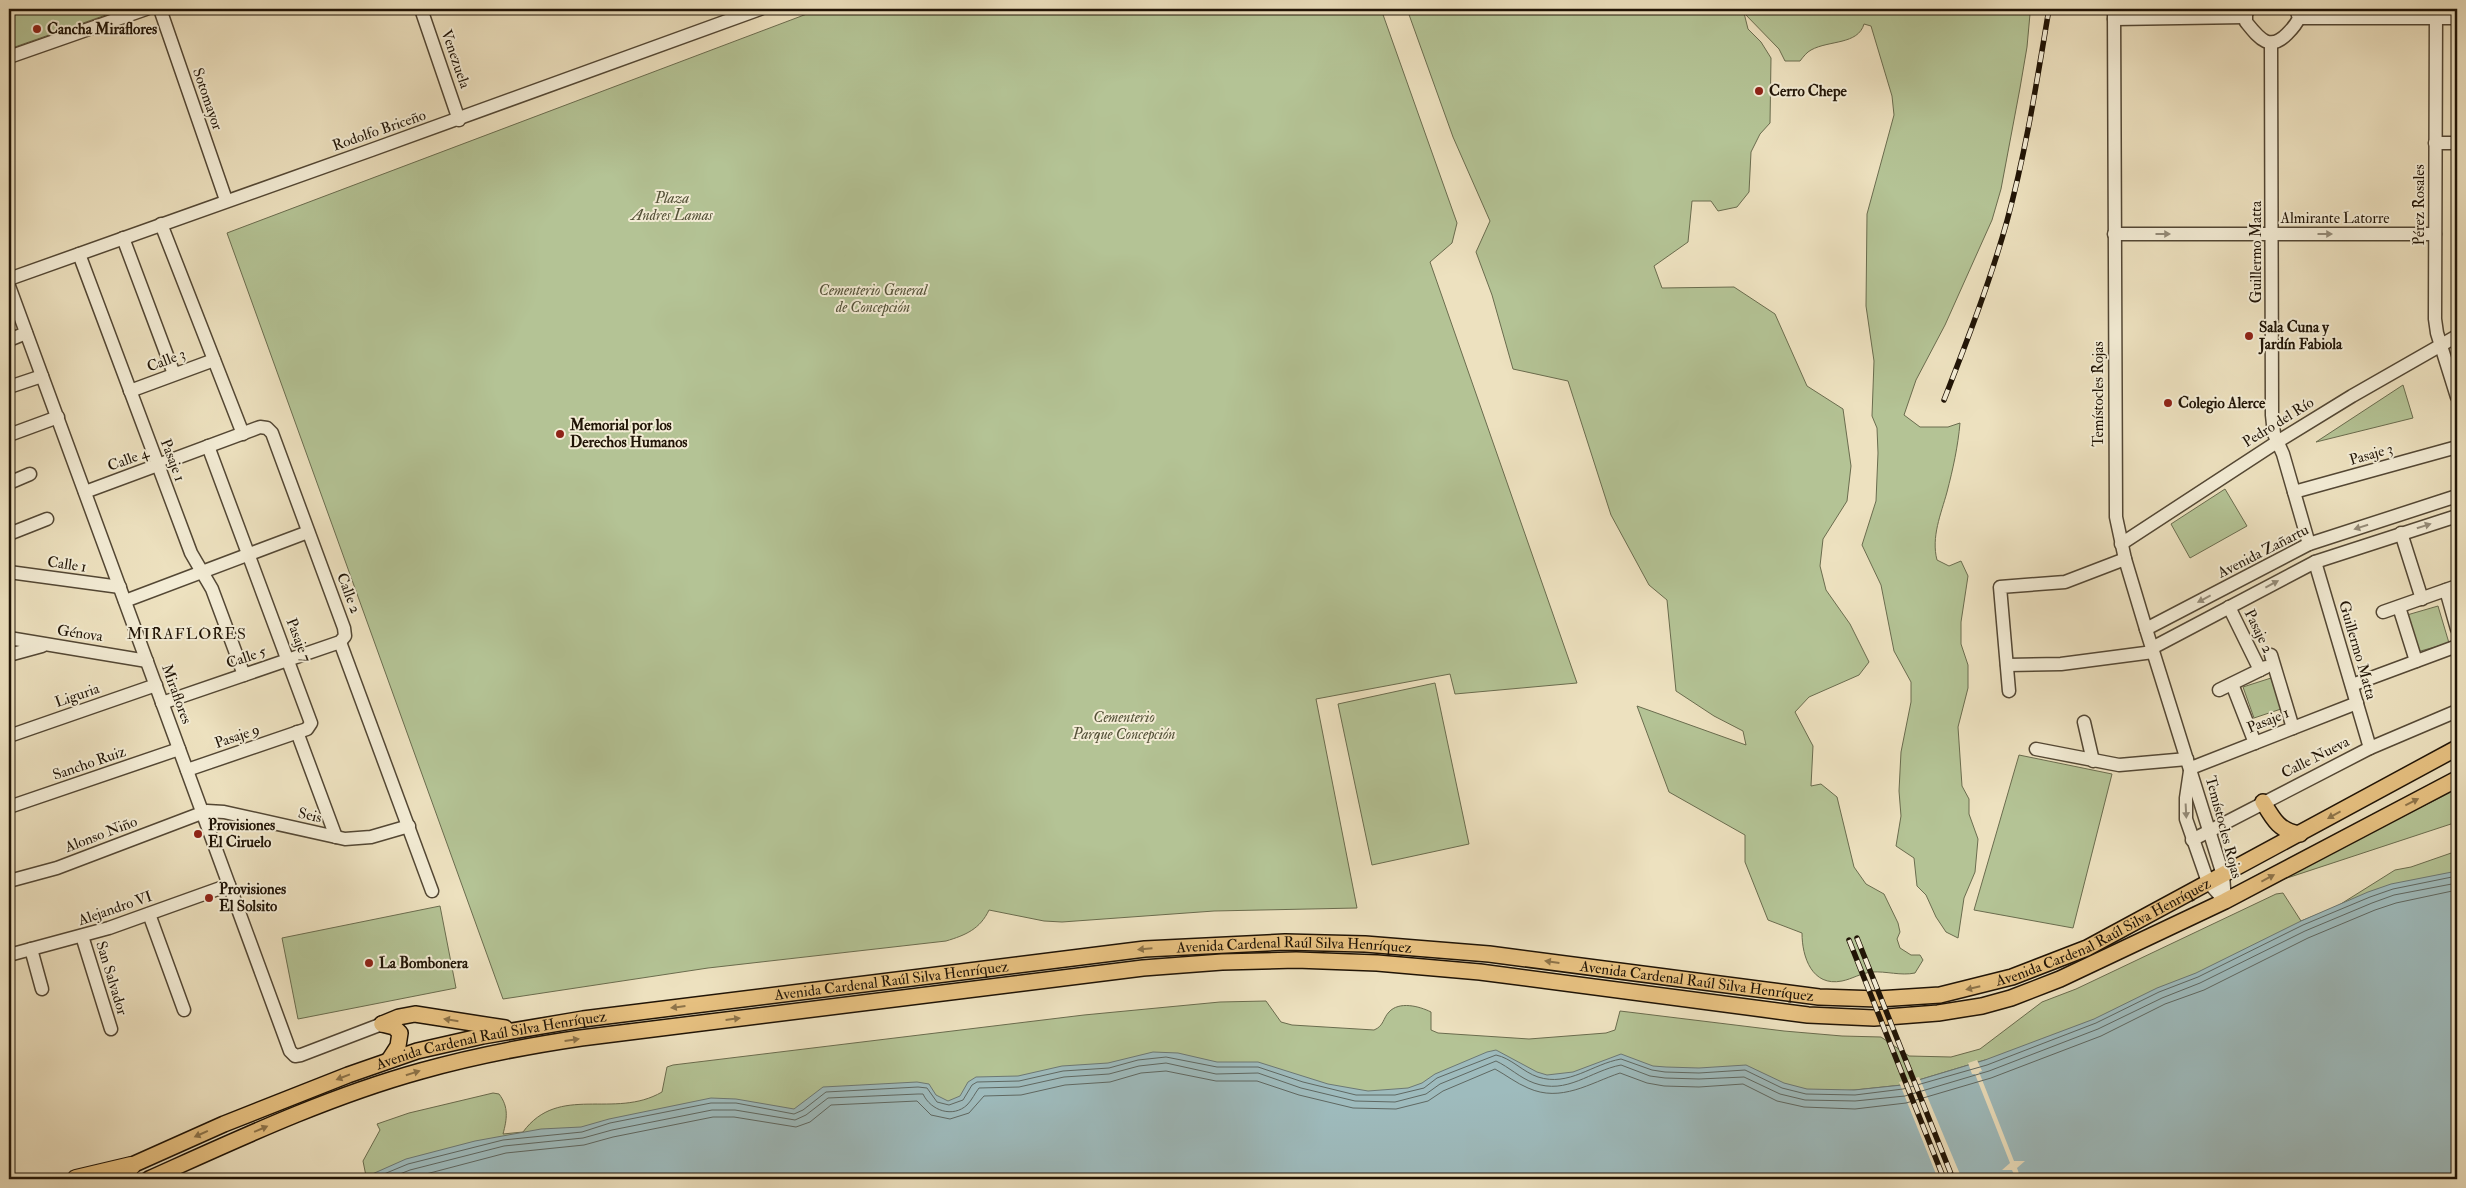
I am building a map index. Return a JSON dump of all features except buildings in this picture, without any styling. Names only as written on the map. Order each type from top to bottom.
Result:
[{"type":"highway","points":[[76,1179],[132,1166]]},
{"type":"main road","name":"Avenida Cardenal Raúl Silva Henríquez","points":[[101,1179],[265,1107],[417,1051],[517,1030],[591,1018],[1102,954],[1180,946],[1285,942],[1365,944],[1471,952],[1819,997],[1878,999],[1920,997],[1988,985],[2062,959],[2224,875],[2457,748]]},
{"type":"main road","name":"Avenida Cardenal Raúl Silva Henríquez","points":[[149,1179],[288,1118],[386,1082],[480,1056],[582,1038],[1143,968],[1222,962],[1296,960],[1377,963],[1480,972],[1816,1015],[1906,1017],[1982,1006],[2036,989],[2225,901],[2457,779]]},
{"type":"main road","points":[[2263,802],[2278,826],[2288,832],[2300,834]]},
{"type":"main road","points":[[382,1024],[399,1017],[415,1014],[517,1030]]},
{"type":"main road","points":[[382,1024],[394,1026],[400,1033],[398,1046],[389,1060]]},
{"type":"street","points":[[9,57],[146,9]]},
{"type":"street","name":"Sotomayor","points":[[160,9],[226,200]]},
{"type":"street","name":"Venezuela","points":[[421,9],[459,120]]},
{"type":"street","name":"Rodolfo Briceño","points":[[9,279],[226,200],[459,120],[760,9]]},
{"type":"street","points":[[2114,14],[2247,13],[2248,24],[2265,41],[2272,44],[2279,42],[2295,25],[2297,13],[2436,14],[2457,18]]},
{"type":"street","name":"Temístocles Rojas","points":[[2114,14],[2115,508],[2121,544],[2152,650],[2224,875],[2225,901]]},
{"type":"street","name":"Pérez Rosales","points":[[2436,14],[2435,319],[2440,344],[2457,397]]},
{"type":"street","name":"Guillermo Matta","points":[[2272,44],[2272,415],[2277,442],[2283,454],[2309,544]]},
{"type":"street","points":[[2435,142],[2457,142]]},
{"type":"street","points":[[161,224],[242,434]]},
{"type":"street","name":"Almirante Latorre","points":[[2114,234],[2435,234]]},
{"type":"street","points":[[123,238],[174,374]]},
{"type":"street","name":"Pasaje 1","points":[[79,254],[192,553],[212,589],[244,674]]},
{"type":"street","name":"Miraflores","points":[[9,286],[288,1046],[295,1056],[301,1055],[382,1024]]},
{"type":"street","points":[[9,340],[26,333]]},
{"type":"street","name":"Pedro del Río","points":[[2121,544],[2277,442],[2440,344],[2457,336]]},
{"type":"street","name":"Calle 3","points":[[130,391],[214,360]]},
{"type":"street","points":[[9,387],[42,376]]},
{"type":"street","points":[[9,435],[58,417]]},
{"type":"street","name":"Calle 4","points":[[85,492],[260,427],[267,428]]},
{"type":"street","name":"Calle 2","points":[[267,428],[272,433],[345,630],[345,636],[340,642],[432,891]]},
{"type":"street","name":"Pasaje 7","points":[[208,446],[311,721],[309,728],[297,732]]},
{"type":"street","name":"Pasaje 3","points":[[2294,492],[2457,447]]},
{"type":"street","points":[[9,483],[30,474]]},
{"type":"street","name":"Avenida Zañartu","points":[[2146,629],[2309,544],[2457,496]]},
{"type":"street","points":[[2007,665],[2061,664],[2152,650],[2229,606],[2315,562],[2457,516]]},
{"type":"street","points":[[9,534],[46,519]]},
{"type":"street","points":[[125,601],[308,532]]},
{"type":"street","points":[[2401,533],[2422,598]]},
{"type":"street","points":[[2009,691],[2000,587],[2065,582],[2125,559]]},
{"type":"street","name":"Guillermo Matta","points":[[2315,562],[2370,748]]},
{"type":"street","name":"Calle 1","points":[[9,572],[120,587]]},
{"type":"street","points":[[2383,612],[2452,588],[2457,630]]},
{"type":"street","name":"Pasaje 2","points":[[2229,606],[2260,670]]},
{"type":"street","points":[[2399,606],[2416,661]]},
{"type":"street","name":"Génova","points":[[9,638],[147,661]]},
{"type":"street","name":"Calle 5","points":[[162,702],[340,642]]},
{"type":"street","points":[[9,655],[48,645]]},
{"type":"street","points":[[2352,685],[2457,646]]},
{"type":"street","name":"Pasaje 2","points":[[2219,690],[2260,670],[2272,660],[2292,728]]},
{"type":"street","points":[[2232,684],[2255,743]]},
{"type":"street","name":"Liguria","points":[[9,736],[156,685]]},
{"type":"street","name":"Pasaje 1","points":[[2036,749],[2093,761],[2130,765],[2189,764],[2255,743],[2357,703]]},
{"type":"street","name":"Calle Nueva","points":[[2192,840],[2209,829],[2370,748],[2457,712]]},
{"type":"street","points":[[2084,722],[2093,761]]},
{"type":"street","points":[[297,732],[336,837]]},
{"type":"street","name":"Pasaje 9","points":[[187,770],[297,732]]},
{"type":"street","name":"Sancho Ruiz","points":[[9,807],[179,749]]},
{"type":"street","name":"Temístocles Rojas","points":[[2189,764],[2185,809],[2192,840],[2208,882],[2225,901]]},
{"type":"street","name":"Seis","points":[[202,812],[224,812],[336,837],[362,839],[409,826]]},
{"type":"street","name":"Alonso Niño","points":[[9,881],[57,868],[202,812]]},
{"type":"street","name":"Alejandro VI","points":[[9,955],[82,936],[229,885]]},
{"type":"street","points":[[149,914],[184,1010]]},
{"type":"street","name":"San Salvador","points":[[82,936],[110,1029]]},
{"type":"street","points":[[31,949],[42,989]]},
{"type":"green space","name":"Cancha Miraflores","points":[[9,9],[123,9],[9,49]]},
{"type":"green space","name":"Cementerio General de Concepción","points":[[820,9],[1381,9],[1457,223],[1452,243],[1430,262],[1577,683],[1455,694],[1450,674],[1316,699],[1357,908],[1214,911],[1062,922],[1044,921],[989,910],[977,927],[946,941],[708,968],[503,999],[227,233]]},
{"type":"green space","points":[[1407,9],[2028,9],[2030,14],[2027,47],[2001,189],[1992,220],[1945,325],[1916,380],[1904,415],[1920,427],[1948,427],[1960,423],[1953,466],[1935,543],[1937,560],[1949,566],[1961,561],[1968,576],[1961,622],[1961,644],[1968,665],[1968,688],[1958,727],[1962,786],[1969,799],[1969,814],[1978,839],[1975,872],[1964,898],[1958,938],[1946,932],[1936,917],[1926,895],[1917,886],[1914,858],[1896,846],[1901,816],[1899,791],[1901,752],[1911,702],[1911,682],[1894,651],[1881,585],[1862,545],[1876,501],[1878,453],[1877,428],[1872,416],[1874,361],[1866,306],[1867,214],[1894,115],[1892,96],[1871,26],[1864,24],[1856,36],[1811,50],[1800,61],[1785,61],[1779,49],[1744,13],[1748,29],[1761,42],[1771,58],[1770,123],[1760,134],[1751,152],[1749,192],[1737,207],[1718,211],[1711,201],[1692,201],[1688,242],[1654,266],[1662,288],[1734,287],[1775,314],[1807,386],[1843,409],[1851,466],[1847,501],[1823,539],[1820,566],[1826,590],[1850,624],[1869,662],[1859,675],[1809,697],[1795,712],[1813,746],[1811,786],[1821,784],[1837,797],[1854,867],[1866,884],[1884,894],[1898,923],[1900,932],[1897,939],[1900,948],[1911,955],[1920,955],[1923,960],[1915,973],[1872,972],[1832,982],[1816,975],[1804,951],[1802,933],[1768,920],[1745,862],[1745,835],[1669,792],[1637,706],[1746,745],[1743,731],[1714,716],[1676,691],[1667,600],[1649,585],[1611,515],[1568,381],[1513,369],[1492,295],[1476,252],[1490,221],[1453,137]]},
{"type":"green space","points":[[2403,385],[2413,418],[2316,442]]},
{"type":"green space","points":[[2225,489],[2247,526],[2190,558],[2171,524]]},
{"type":"green space","points":[[2438,606],[2449,643],[2417,652],[2407,615]]},
{"type":"green space","points":[[2271,678],[2281,709],[2254,718],[2243,687]]},
{"type":"green space","points":[[1435,683],[1469,844],[1372,865],[1338,704]]},
{"type":"green space","points":[[2019,755],[2112,774],[2073,928],[1974,910]]},
{"type":"green space","points":[[2457,789],[2457,822],[2272,883]]},
{"type":"green space","points":[[2457,851],[2457,1179],[1985,1060],[1902,1085],[1855,1090],[361,1179],[366,1176],[363,1161],[380,1130],[377,1124],[409,1113],[493,1093],[499,1094],[506,1108],[503,1134],[523,1132],[537,1117],[553,1109],[570,1105],[625,1103],[644,1100],[662,1092],[667,1067],[673,1065],[1084,1015],[1220,1002],[1266,1001],[1281,1022],[1292,1025],[1374,1030],[1382,1024],[1387,1014],[1393,1009],[1409,1006],[1431,1012],[1431,1030],[1438,1033],[1529,1039],[1606,1033],[1615,1030],[1620,1011],[1784,1031],[1881,1037],[1909,1056],[1951,1057],[1980,1049],[2042,1002],[2076,989],[2276,894],[2283,893],[2301,921],[2336,907],[2395,870],[2411,867]]},
{"type":"green space","name":"La Bombonera","points":[[440,906],[456,988],[298,1019],[282,938]]},
{"type":"water","points":[[2457,871],[2457,1179],[361,1179],[406,1159],[475,1141],[541,1129],[581,1127],[609,1119],[711,1098],[736,1099],[794,1109],[823,1087],[917,1082],[929,1084],[936,1095],[948,1101],[960,1096],[968,1082],[976,1077],[1018,1076],[1062,1066],[1108,1063],[1153,1052],[1178,1053],[1217,1062],[1258,1062],[1328,1084],[1368,1091],[1408,1088],[1422,1083],[1435,1074],[1496,1050],[1537,1072],[1547,1075],[1573,1072],[1621,1054],[1653,1066],[1699,1068],[1746,1065],[1784,1083],[1807,1089],[1854,1090],[1902,1085],[1985,1060],[2094,1019],[2157,988],[2196,973],[2301,921],[2368,892],[2391,884]]},
{"type":"pier","points":[[1977,1060],[1982,1071],[1979,1072],[2014,1161],[2025,1161],[2017,1168],[2021,1179],[2016,1179],[2012,1170],[2002,1170],[2010,1163],[1975,1074],[1972,1074],[1968,1063]]},
{"type":"pier","points":[[1919,1077],[1962,1179],[1938,1179],[1899,1082]]},
{"type":"railway","points":[[1944,400],[1986,289],[2014,195],[2049,9]]},
{"type":"railway","points":[[1857,938],[1953,1179]]},
{"type":"railway","points":[[1849,940],[1944,1179]]},
{"type":"place","name":"Cancha Miraflores","points":[[37,29]]},
{"type":"place","name":"Cerro Chepe","points":[[1759,91]]},
{"type":"place","name":"Sala Cuna y Jardín Fabiola","points":[[2249,336]]},
{"type":"place","name":"Colegio Alerce","points":[[2168,403]]},
{"type":"place","name":"Memorial por los Derechos Humanos","points":[[560,434]]},
{"type":"place","name":"Provisiones El Ciruelo","points":[[198,834]]},
{"type":"place","name":"Provisiones El Solsito","points":[[209,898]]},
{"type":"place","name":"La Bombonera","points":[[369,963]]},
{"type":"district","name":"MIRAFLORES","points":[[187,633]]},
{"type":"park label","name":"Plaza Andres Lamas","points":[[672,206]]},
{"type":"park label","name":"Cementerio Parque Concepción","points":[[1124,726]]}]
